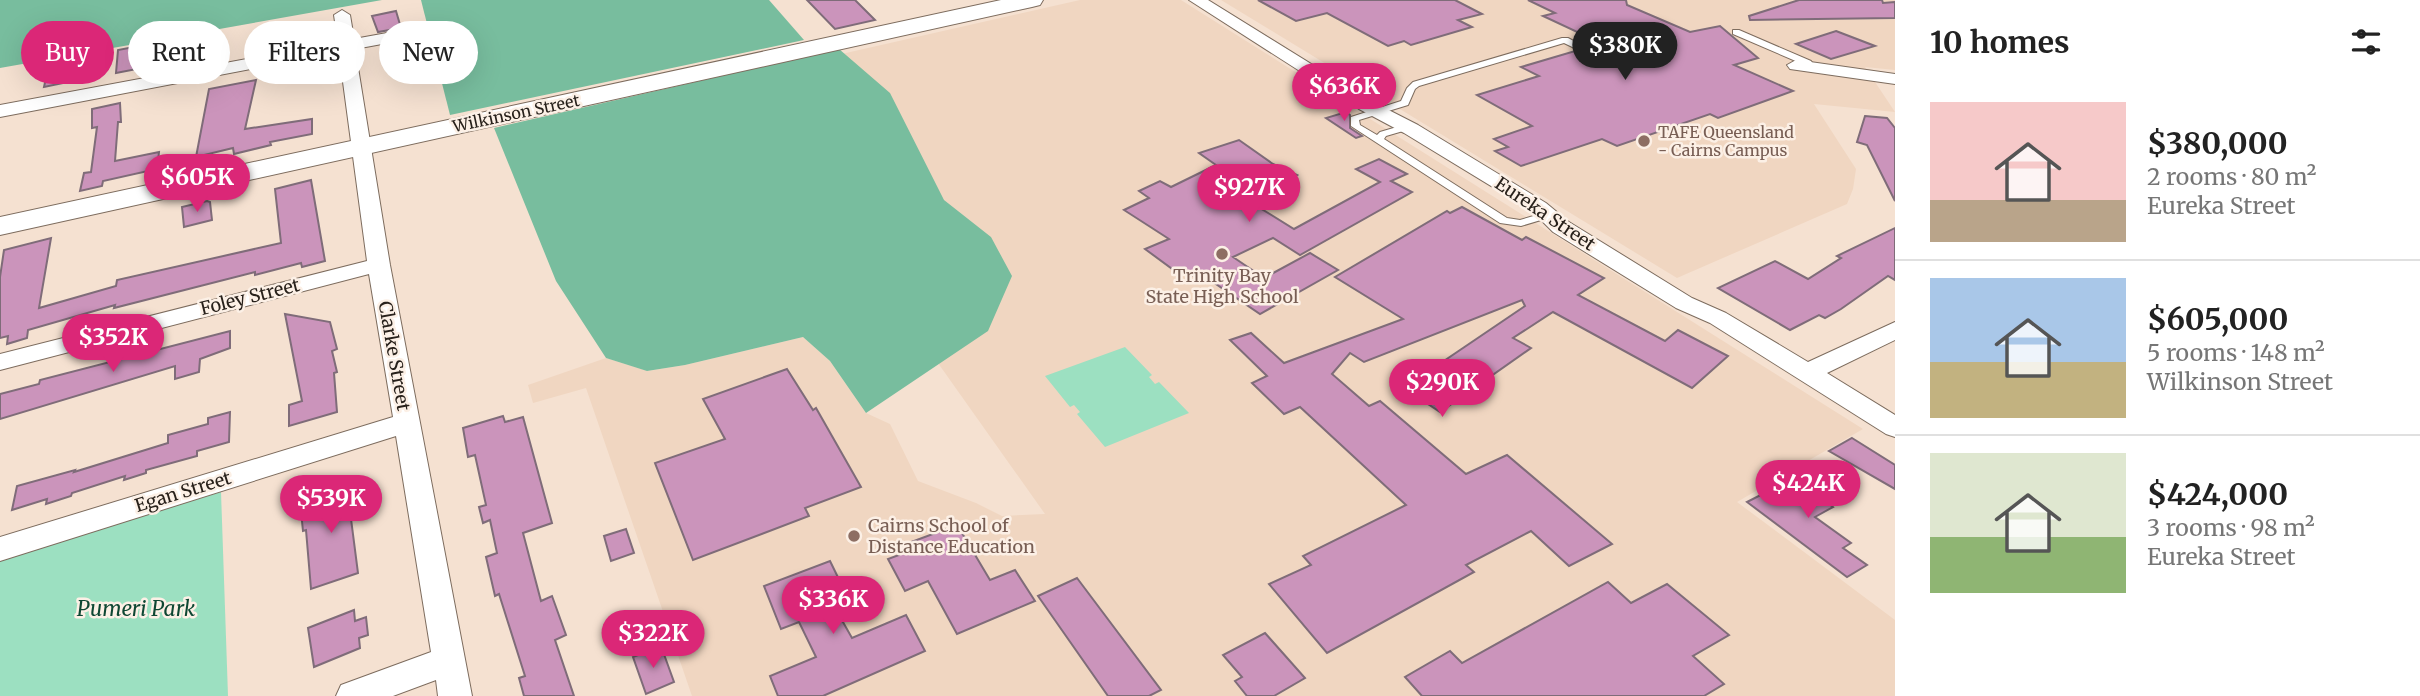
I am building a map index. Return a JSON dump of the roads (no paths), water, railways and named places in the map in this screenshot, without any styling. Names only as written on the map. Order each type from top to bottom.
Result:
[{"type":"street","name":"Wilkinson Street","points":[[0,226],[1002,3],[1032,0]]},
{"type":"street","name":"Eureka Street","points":[[1197,0],[1407,127],[1684,303],[1718,318],[1895,427]]},
{"type":"street","name":"Clarke Street","points":[[342,15],[343,21]]},
{"type":"street","points":[[0,111],[244,65]]},
{"type":"street","points":[[1803,66],[1895,79]]},
{"type":"street","name":"Clarke Street","points":[[352,84],[405,423],[455,696]]},
{"type":"street","name":"Foley Street","points":[[0,362],[379,265]]},
{"type":"street","points":[[1808,372],[1895,330]]},
{"type":"street","name":"Egan Street","points":[[0,549],[405,423]]},
{"type":"street","points":[[353,696],[448,660]]},
{"type":"lane","points":[[1735,32],[1808,63],[1803,66]]},
{"type":"lane","points":[[1547,215],[1521,223],[1504,221],[1353,122],[1357,117],[1405,103],[1411,88],[1418,83],[1564,40],[1588,51]]},
{"type":"lane","points":[[1381,142],[1380,136],[1383,134],[1407,127]]},
{"type":"place","name":"TAFE Queensland - Cairns Campus","points":[[1644,141]]},
{"type":"place","name":"Trinity Bay State High School","points":[[1222,254]]},
{"type":"place","name":"Cairns School of Distance Education","points":[[854,536]]},
{"type":"park label","name":"Pumeri Park","points":[[136,609]]}]
